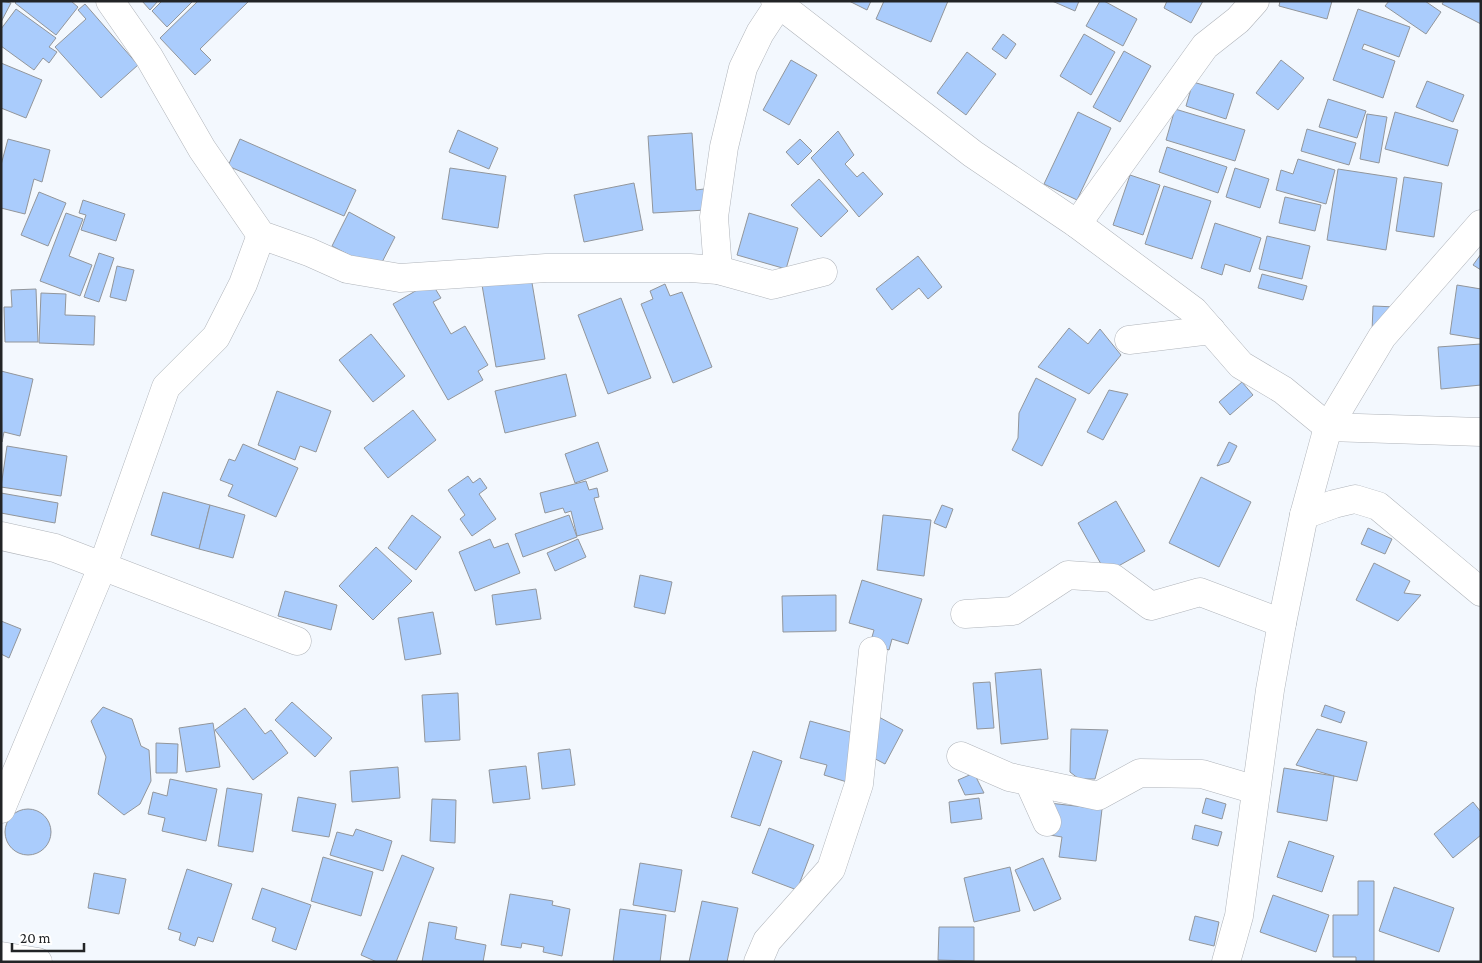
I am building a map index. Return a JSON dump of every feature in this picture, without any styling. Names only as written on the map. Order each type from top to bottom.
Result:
[{"type":"street","points":[[110,1],[149,57],[202,149],[261,235],[309,252],[347,269],[400,278],[546,268],[718,270],[772,285],[823,272]]},
{"type":"street","points":[[1077,224],[1205,46],[1238,20],[1255,1]]},
{"type":"street","points":[[718,270],[714,217],[726,138],[743,68],[760,32],[777,3],[973,154],[1077,224],[1194,312],[1241,365],[1283,390],[1328,427],[1481,432]]},
{"type":"street","points":[[1226,962],[1239,916],[1270,690],[1282,623],[1304,515],[1328,427],[1382,337],[1481,224]]},
{"type":"street","points":[[1,809],[103,566],[166,387],[216,337],[243,284],[261,235]]},
{"type":"street","points":[[1129,340],[1211,330]]},
{"type":"street","points":[[1304,515],[1334,504],[1355,499],[1378,506],[1481,592]]},
{"type":"street","points":[[1,536],[55,548],[296,641]]},
{"type":"street","points":[[965,614],[1013,611],[1068,575],[1113,578],[1151,606],[1200,592],[1282,623]]},
{"type":"street","points":[[758,962],[767,941],[831,869],[859,784],[873,651]]},
{"type":"street","points":[[961,756],[1009,777],[1098,796],[1140,774],[1202,774],[1256,790]]},
{"type":"street","points":[[1028,782],[1047,822]]},
{"type":"street","points":[[1,956],[38,962]]},
{"type":"building","points":[[1,1],[11,3],[1,22]]},
{"type":"building","points":[[17,1],[71,1],[78,7],[56,35],[15,3]]},
{"type":"building","points":[[142,1],[158,1],[150,10]]},
{"type":"building","points":[[162,1],[193,1],[167,27],[152,11]]},
{"type":"building","points":[[198,1],[249,1],[200,49],[211,60],[195,75],[160,38]]},
{"type":"building","points":[[849,1],[871,1],[867,10]]},
{"type":"building","points":[[884,1],[948,1],[931,42],[876,19]]},
{"type":"building","points":[[1052,1],[1079,1],[1075,11]]},
{"type":"building","points":[[1100,1],[1104,1],[1137,19],[1123,46],[1086,26]]},
{"type":"building","points":[[1167,1],[1203,1],[1191,23],[1164,8]]},
{"type":"building","points":[[1280,1],[1332,1],[1327,19],[1279,6]]},
{"type":"building","points":[[1389,1],[1425,1],[1441,12],[1426,34],[1385,6]]},
{"type":"building","points":[[1444,1],[1481,1],[1481,24],[1442,4]]},
{"type":"building","points":[[85,4],[138,65],[101,98],[55,47],[86,19],[78,10]]},
{"type":"building","points":[[16,9],[56,38],[49,47],[57,52],[49,63],[43,58],[34,70],[1,46],[1,29]]},
{"type":"building","points":[[1358,9],[1410,27],[1399,57],[1364,44],[1362,49],[1395,61],[1383,98],[1333,80]]},
{"type":"building","points":[[1003,34],[1016,44],[1006,59],[992,49]]},
{"type":"building","points":[[1084,34],[1115,52],[1091,95],[1060,76]]},
{"type":"building","points":[[1124,51],[1151,66],[1120,122],[1093,107]]},
{"type":"building","points":[[967,52],[996,74],[966,115],[937,93]]},
{"type":"building","points":[[791,60],[817,75],[789,125],[763,110]]},
{"type":"building","points":[[1281,60],[1304,78],[1278,110],[1256,93]]},
{"type":"building","points":[[1,63],[42,80],[26,118],[1,108]]},
{"type":"building","points":[[1427,81],[1464,95],[1453,122],[1416,107]]},
{"type":"building","points":[[1193,82],[1234,94],[1226,119],[1186,106]]},
{"type":"building","points":[[1328,99],[1366,111],[1357,138],[1319,127]]},
{"type":"building","points":[[1175,109],[1245,130],[1235,161],[1166,140]]},
{"type":"building","points":[[1078,112],[1111,128],[1077,200],[1044,184]]},
{"type":"building","points":[[1395,112],[1458,130],[1448,166],[1385,149]]},
{"type":"building","points":[[1367,114],[1387,117],[1379,163],[1360,159]]},
{"type":"building","points":[[1307,129],[1356,143],[1349,165],[1301,151]]},
{"type":"building","points":[[458,130],[498,148],[489,169],[449,152]]},
{"type":"building","points":[[838,131],[854,155],[845,164],[857,177],[863,172],[883,194],[859,217],[811,158]]},
{"type":"building","points":[[692,133],[696,190],[704,189],[706,210],[653,213],[648,136]]},
{"type":"building","points":[[8,139],[50,150],[42,182],[34,179],[25,214],[1,208],[1,165]]},
{"type":"building","points":[[240,139],[356,190],[344,216],[228,166]]},
{"type":"building","points":[[800,139],[812,151],[798,165],[786,152]]},
{"type":"building","points":[[1167,147],[1227,167],[1218,193],[1159,172]]},
{"type":"building","points":[[1298,159],[1335,170],[1326,204],[1276,190],[1281,170],[1293,174]]},
{"type":"building","points":[[450,168],[506,176],[498,228],[442,219]]},
{"type":"building","points":[[1235,168],[1269,179],[1260,208],[1226,197]]},
{"type":"building","points":[[1338,169],[1397,178],[1386,250],[1327,240]]},
{"type":"building","points":[[1130,175],[1160,185],[1143,235],[1113,225]]},
{"type":"building","points":[[1404,177],[1442,183],[1434,237],[1396,231]]},
{"type":"building","points":[[819,179],[848,211],[821,237],[791,205]]},
{"type":"building","points":[[634,183],[643,230],[584,242],[574,195]]},
{"type":"building","points":[[1164,186],[1211,201],[1192,259],[1145,244]]},
{"type":"building","points":[[39,192],[66,203],[48,246],[21,235]]},
{"type":"building","points":[[1285,197],[1321,205],[1315,231],[1279,223]]},
{"type":"building","points":[[83,200],[125,214],[116,241],[81,230],[86,215],[79,213]]},
{"type":"building","points":[[349,212],[395,237],[378,270],[332,246]]},
{"type":"building","points":[[66,213],[83,219],[69,256],[92,265],[80,296],[40,281]]},
{"type":"building","points":[[749,213],[798,228],[786,269],[737,255]]},
{"type":"building","points":[[1215,223],[1261,238],[1250,272],[1225,264],[1222,275],[1201,268]]},
{"type":"building","points":[[1267,236],[1310,246],[1302,279],[1259,269]]},
{"type":"building","points":[[99,253],[114,258],[99,302],[84,297]]},
{"type":"building","points":[[1481,254],[1481,270],[1473,265]]},
{"type":"building","points":[[918,256],[942,287],[928,299],[919,288],[892,310],[876,289]]},
{"type":"building","points":[[117,266],[134,270],[126,301],[110,297]]},
{"type":"building","points":[[1262,274],[1307,286],[1303,300],[1258,288]]},
{"type":"building","points":[[531,277],[545,359],[496,367],[482,285]]},
{"type":"building","points":[[431,282],[441,298],[433,302],[451,334],[465,326],[488,365],[478,371],[483,380],[448,400],[393,304]]},
{"type":"building","points":[[665,284],[670,296],[682,292],[712,367],[673,383],[641,304],[653,299],[650,291]]},
{"type":"building","points":[[1457,285],[1481,289],[1481,339],[1450,334]]},
{"type":"building","points":[[36,289],[38,342],[5,342],[4,307],[12,307],[11,290]]},
{"type":"building","points":[[41,293],[66,294],[65,315],[95,316],[94,345],[39,343]]},
{"type":"building","points":[[621,298],[651,378],[608,394],[578,315]]},
{"type":"building","points":[[1373,306],[1396,307],[1372,332]]},
{"type":"building","points":[[1069,328],[1088,344],[1100,329],[1121,355],[1089,394],[1038,367]]},
{"type":"building","points":[[371,334],[405,376],[373,402],[339,360]]},
{"type":"building","points":[[1481,344],[1481,385],[1441,389],[1438,347]]},
{"type":"building","points":[[1,371],[33,379],[20,436],[4,432],[2,442]]},
{"type":"building","points":[[566,374],[576,416],[505,433],[495,391]]},
{"type":"building","points":[[1036,378],[1076,399],[1042,466],[1012,450],[1018,438],[1019,413]]},
{"type":"building","points":[[1242,382],[1253,395],[1230,415],[1219,402]]},
{"type":"building","points":[[1109,390],[1128,394],[1103,440],[1087,432]]},
{"type":"building","points":[[277,391],[331,411],[316,452],[300,446],[295,460],[258,445]]},
{"type":"building","points":[[413,410],[436,440],[388,478],[364,448]]},
{"type":"building","points":[[598,442],[608,471],[575,483],[565,454]]},
{"type":"building","points":[[1229,442],[1237,446],[1229,462],[1217,466]]},
{"type":"building","points":[[243,444],[298,468],[276,517],[228,496],[233,485],[220,480],[229,459],[235,461]]},
{"type":"building","points":[[7,446],[67,456],[61,496],[1,487]]},
{"type":"building","points":[[468,476],[473,483],[480,478],[487,488],[479,494],[496,519],[472,536],[460,519],[465,515],[448,490]]},
{"type":"building","points":[[1201,477],[1251,502],[1219,567],[1169,543]]},
{"type":"building","points":[[586,481],[589,490],[597,488],[599,497],[594,498],[603,529],[577,536],[571,511],[565,513],[563,508],[545,513],[540,493]]},
{"type":"building","points":[[163,492],[210,505],[199,549],[151,535]]},
{"type":"building","points":[[1,493],[58,503],[55,523],[1,513]]},
{"type":"building","points":[[1116,501],[1145,551],[1106,573],[1078,523]]},
{"type":"building","points":[[210,505],[245,515],[233,558],[199,549]]},
{"type":"building","points":[[942,505],[953,509],[946,528],[934,523]]},
{"type":"building","points":[[412,515],[441,537],[416,570],[388,548]]},
{"type":"building","points":[[569,515],[577,537],[523,557],[515,534]]},
{"type":"building","points":[[883,515],[931,520],[924,576],[877,570]]},
{"type":"building","points":[[1368,528],[1392,539],[1385,554],[1361,544]]},
{"type":"building","points":[[490,539],[494,548],[508,543],[520,573],[475,591],[459,552]]},
{"type":"building","points":[[578,539],[586,557],[555,571],[547,553]]},
{"type":"building","points":[[376,547],[412,581],[373,620],[339,586]]},
{"type":"building","points":[[1374,563],[1410,581],[1404,593],[1421,595],[1398,621],[1356,600]]},
{"type":"building","points":[[640,575],[672,582],[665,614],[634,607]]},
{"type":"building","points":[[862,580],[922,599],[908,644],[892,639],[889,650],[870,644],[874,630],[849,623]]},
{"type":"building","points":[[536,589],[541,619],[496,625],[492,595]]},
{"type":"building","points":[[285,591],[337,605],[331,630],[278,616]]},
{"type":"building","points":[[836,595],[836,631],[783,632],[782,596]]},
{"type":"building","points":[[433,612],[441,654],[405,660],[398,618]]},
{"type":"building","points":[[1,621],[21,629],[9,658],[1,654]]},
{"type":"building","points":[[1041,669],[1048,739],[1001,744],[995,673]]},
{"type":"building","points":[[990,682],[994,728],[977,729],[973,683]]},
{"type":"building","points":[[458,693],[460,740],[425,742],[422,695]]},
{"type":"building","points":[[292,702],[332,738],[315,757],[275,720]]},
{"type":"building","points":[[1325,705],[1345,712],[1341,723],[1321,716]]},
{"type":"building","points":[[103,707],[132,719],[141,746],[149,750],[151,781],[140,804],[124,815],[98,794],[106,757],[91,721]]},
{"type":"building","points":[[245,708],[265,734],[271,730],[288,753],[253,780],[215,730]]},
{"type":"building","points":[[877,716],[903,730],[885,764],[864,753]]},
{"type":"building","points":[[810,721],[861,735],[847,782],[824,775],[827,765],[800,758]]},
{"type":"building","points":[[213,723],[220,767],[186,772],[179,728]]},
{"type":"building","points":[[1071,729],[1108,730],[1095,779],[1079,779],[1070,772]]},
{"type":"building","points":[[1317,729],[1367,742],[1357,781],[1296,765]]},
{"type":"building","points":[[156,743],[178,744],[177,773],[156,773]]},
{"type":"building","points":[[570,749],[575,785],[542,789],[538,753]]},
{"type":"building","points":[[753,751],[782,761],[760,826],[731,817]]},
{"type":"building","points":[[526,766],[530,799],[493,803],[489,770]]},
{"type":"building","points":[[398,767],[400,798],[352,802],[350,771]]},
{"type":"building","points":[[1284,768],[1334,776],[1327,821],[1277,812]]},
{"type":"building","points":[[974,773],[984,793],[965,795],[958,780]]},
{"type":"building","points":[[170,779],[217,789],[206,841],[162,831],[165,818],[148,814],[153,792],[167,796]]},
{"type":"building","points":[[227,788],[262,794],[253,852],[218,846]]},
{"type":"building","points":[[298,797],[336,804],[329,837],[292,831]]},
{"type":"building","points":[[979,798],[982,819],[951,823],[949,802]]},
{"type":"building","points":[[1206,798],[1226,804],[1222,819],[1202,813]]},
{"type":"building","points":[[432,799],[456,800],[455,843],[430,841]]},
{"type":"building","points":[[1473,802],[1481,812],[1481,835],[1453,858],[1434,834]]},
{"type":"building","points":[[1049,803],[1102,809],[1096,861],[1059,857],[1062,837],[1050,835],[1052,823]]},
{"type":"building","points":[[28,809],[41,813],[47,819],[51,832],[47,845],[41,851],[28,855],[15,851],[9,845],[5,832],[9,819],[15,813]]},
{"type":"building","points":[[1195,825],[1222,832],[1218,846],[1192,839]]},
{"type":"building","points":[[769,828],[814,845],[797,890],[752,873]]},
{"type":"building","points":[[356,829],[392,841],[383,871],[330,855],[337,832],[353,836]]},
{"type":"building","points":[[1289,841],[1334,856],[1322,892],[1277,877]]},
{"type":"building","points":[[402,855],[434,868],[396,962],[377,962],[361,955]]},
{"type":"building","points":[[323,857],[373,872],[361,916],[311,901]]},
{"type":"building","points":[[1043,858],[1061,899],[1034,911],[1015,870]]},
{"type":"building","points":[[640,863],[682,870],[675,912],[633,905]]},
{"type":"building","points":[[1010,867],[1020,911],[974,922],[964,878]]},
{"type":"building","points":[[187,869],[232,884],[213,942],[198,937],[195,946],[179,940],[181,933],[168,929]]},
{"type":"building","points":[[94,873],[126,879],[119,914],[88,908]]},
{"type":"building","points":[[1358,881],[1374,881],[1374,962],[1356,962],[1356,957],[1333,957],[1333,915],[1358,915]]},
{"type":"building","points":[[1394,887],[1454,908],[1439,952],[1379,931]]},
{"type":"building","points":[[262,888],[311,905],[296,950],[272,941],[276,928],[252,919]]},
{"type":"building","points":[[510,894],[553,901],[552,905],[570,909],[562,956],[543,952],[544,947],[522,943],[521,948],[501,945]]},
{"type":"building","points":[[1273,895],[1329,915],[1316,952],[1260,932]]},
{"type":"building","points":[[702,901],[738,908],[727,962],[689,962]]},
{"type":"building","points":[[620,909],[666,915],[660,962],[613,962]]},
{"type":"building","points":[[1195,916],[1219,922],[1214,946],[1189,940]]},
{"type":"building","points":[[429,922],[457,927],[455,939],[486,945],[483,962],[422,962]]},
{"type":"building","points":[[939,927],[974,927],[974,961],[938,960]]}]
